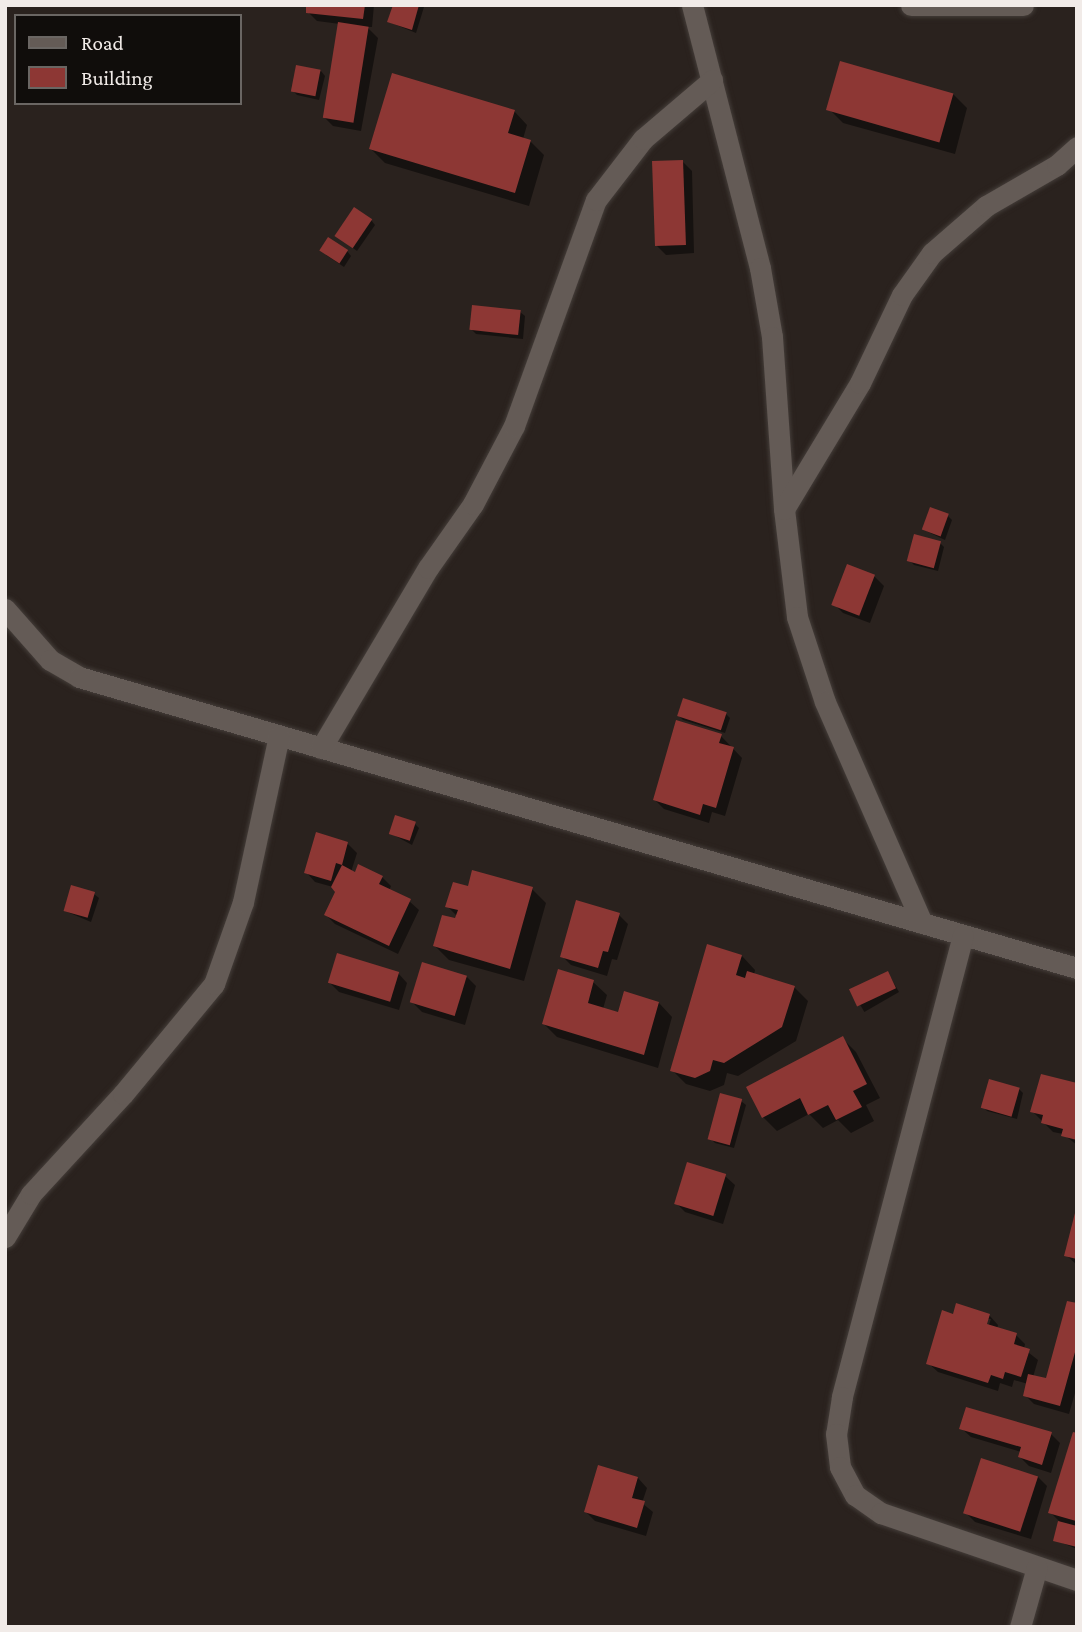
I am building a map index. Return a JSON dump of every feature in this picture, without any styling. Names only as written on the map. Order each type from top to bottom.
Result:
[{"type":"street","points":[[692,5],[760,268],[767,309],[784,509],[797,617],[821,690],[922,923]]},
{"type":"street","points":[[911,5],[1023,5]]},
{"type":"street","points":[[321,748],[428,568],[473,505],[514,426],[597,200],[643,139],[712,80]]},
{"type":"street","points":[[784,509],[860,383],[902,295],[932,253],[986,206],[1057,165],[1077,147]]},
{"type":"street","points":[[5,609],[50,660],[79,677],[1077,968]]},
{"type":"street","points":[[5,1237],[30,1194],[131,1085],[214,984],[243,902],[279,736]]},
{"type":"street","points":[[963,935],[846,1384],[836,1434],[840,1467],[856,1495],[881,1513],[1077,1580]]},
{"type":"street","points":[[1020,1627],[1037,1567]]},
{"type":"building","points":[[306,5],[365,5],[363,19],[306,13]]},
{"type":"building","points":[[393,5],[419,5],[412,30],[387,22]]},
{"type":"building","points":[[338,22],[369,27],[353,123],[323,118]]},
{"type":"building","points":[[840,61],[953,94],[939,143],[826,110]]},
{"type":"building","points":[[296,65],[321,70],[315,96],[291,92]]},
{"type":"building","points":[[392,73],[515,110],[508,133],[531,140],[515,193],[369,149]]},
{"type":"building","points":[[683,160],[686,245],[655,246],[652,161]]},
{"type":"building","points":[[354,207],[372,219],[353,248],[334,236]]},
{"type":"building","points":[[328,237],[348,250],[339,263],[319,250]]},
{"type":"building","points":[[472,305],[521,310],[518,335],[469,330]]},
{"type":"building","points":[[930,507],[949,514],[941,536],[922,530]]},
{"type":"building","points":[[914,534],[941,541],[934,568],[907,561]]},
{"type":"building","points":[[847,564],[875,575],[859,616],[831,605]]},
{"type":"building","points":[[683,698],[727,712],[721,730],[677,716]]},
{"type":"building","points":[[676,720],[722,734],[719,743],[734,747],[716,808],[703,804],[700,815],[653,800]]},
{"type":"building","points":[[395,815],[416,822],[410,841],[389,834]]},
{"type":"building","points":[[316,832],[348,842],[342,865],[336,863],[331,881],[304,873]]},
{"type":"building","points":[[358,864],[383,876],[379,884],[411,899],[389,946],[324,915],[335,892],[331,887],[342,865],[355,872]]},
{"type":"building","points":[[472,870],[533,887],[510,969],[433,946],[442,915],[455,918],[458,910],[445,907],[453,882],[468,886]]},
{"type":"building","points":[[71,885],[95,892],[88,918],[64,911]]},
{"type":"building","points":[[576,900],[620,913],[608,952],[603,951],[598,968],[560,957]]},
{"type":"building","points":[[707,944],[742,955],[736,975],[745,978],[747,971],[795,986],[782,1027],[724,1063],[713,1060],[710,1071],[695,1078],[670,1071]]},
{"type":"building","points":[[337,953],[399,972],[390,1002],[328,983]]},
{"type":"building","points":[[422,962],[467,976],[455,1016],[410,1002]]},
{"type":"building","points":[[558,969],[594,980],[588,1003],[618,1012],[624,991],[659,1002],[644,1055],[542,1024]]},
{"type":"building","points":[[888,971],[896,988],[857,1006],[849,989]]},
{"type":"building","points":[[843,1036],[867,1084],[853,1091],[862,1107],[836,1120],[828,1105],[808,1115],[800,1098],[762,1118],[746,1087]]},
{"type":"building","points":[[1041,1074],[1077,1083],[1077,1140],[1061,1136],[1063,1129],[1041,1123],[1043,1115],[1030,1112]]},
{"type":"building","points":[[989,1079],[1020,1088],[1011,1117],[981,1108]]},
{"type":"building","points":[[720,1093],[742,1099],[730,1145],[708,1139]]},
{"type":"building","points":[[687,1162],[726,1174],[713,1216],[674,1204]]},
{"type":"building","points":[[1077,1209],[1077,1259],[1064,1256]]},
{"type":"building","points":[[1067,1301],[1077,1303],[1077,1345],[1060,1406],[1023,1396],[1028,1374],[1046,1378]]},
{"type":"building","points":[[956,1303],[990,1314],[987,1324],[1017,1333],[1014,1344],[1030,1349],[1021,1377],[1005,1372],[1003,1379],[991,1375],[988,1383],[926,1364],[942,1310],[953,1314]]},
{"type":"building","points":[[966,1407],[1052,1432],[1042,1465],[1018,1457],[1021,1447],[959,1429]]},
{"type":"building","points":[[1073,1432],[1077,1433],[1076,1521],[1048,1513]]},
{"type":"building","points":[[981,1458],[1038,1477],[1020,1532],[963,1513]]},
{"type":"building","points":[[598,1465],[638,1477],[632,1498],[645,1501],[637,1528],[584,1512]]},
{"type":"building","points":[[1058,1521],[1077,1526],[1077,1547],[1053,1541]]}]
